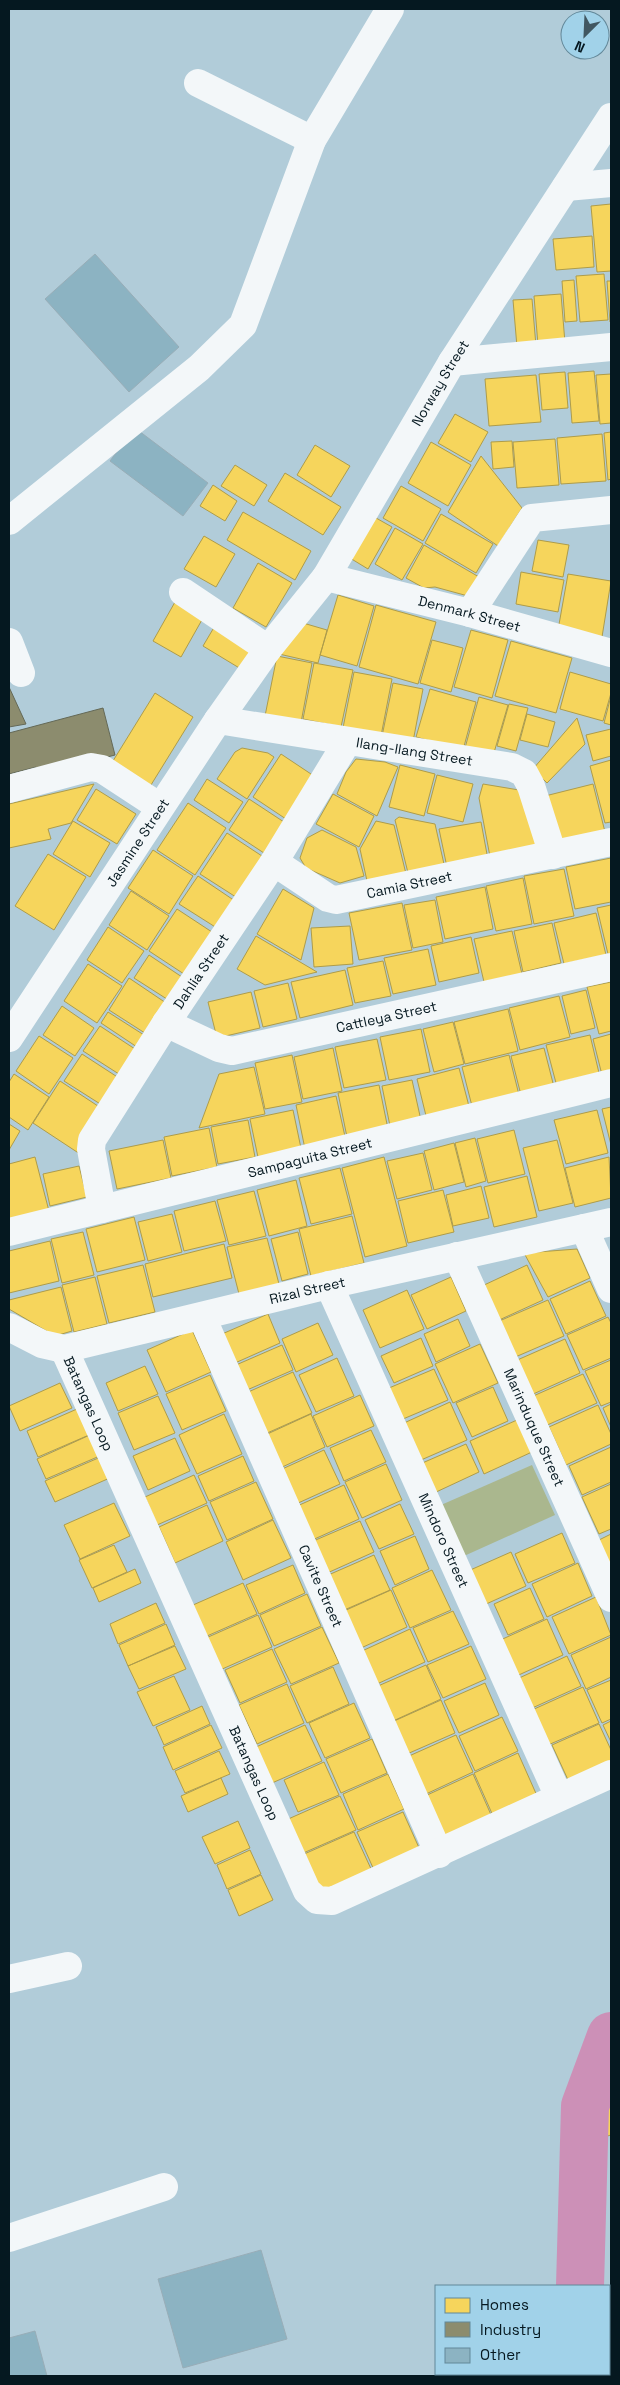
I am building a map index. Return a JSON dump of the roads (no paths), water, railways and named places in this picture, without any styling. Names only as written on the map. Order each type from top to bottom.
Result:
[{"type":"street","points":[[9,521],[199,368],[243,325],[312,140],[390,9]]},
{"type":"street","points":[[198,83],[312,140]]},
{"type":"street","name":"Norway Street","points":[[268,649],[326,577],[452,362],[611,117]]},
{"type":"street","points":[[566,187],[611,183]]},
{"type":"street","points":[[452,362],[611,347]]},
{"type":"street","points":[[470,613],[532,518],[611,510]]},
{"type":"street","name":"Denmark Street","points":[[326,577],[470,613],[611,653]]},
{"type":"street","points":[[184,592],[268,649]]},
{"type":"street","points":[[9,642],[21,673]]},
{"type":"street","name":"Jasmine Street","points":[[9,1038],[160,807],[268,649]]},
{"type":"street","name":"Ilang-Ilang Street","points":[[218,720],[512,767],[524,773],[531,786],[553,855]]},
{"type":"street","name":"Dahlia Street","points":[[102,1209],[91,1149],[92,1140],[166,1023],[274,862],[347,742]]},
{"type":"street","points":[[9,789],[91,767],[102,769],[160,807]]},
{"type":"street","name":"Camia Street","points":[[274,862],[328,898],[336,900],[611,842]]},
{"type":"street","name":"Cattleya Street","points":[[166,1023],[219,1048],[232,1052],[611,967]]},
{"type":"street","name":"Sampaguita Street","points":[[9,1232],[611,1083]]},
{"type":"street","name":"Rizal Street","points":[[9,1327],[42,1344],[64,1350],[329,1285],[611,1222]]},
{"type":"street","points":[[584,1228],[611,1289]]},
{"type":"street","name":"Marinduque Street","points":[[457,1256],[611,1598]]},
{"type":"street","name":"Mindoro Street","points":[[329,1285],[559,1797]]},
{"type":"street","name":"Cavite Street","points":[[202,1317],[439,1854]]},
{"type":"street","name":"Batangas Loop","points":[[64,1350],[307,1892],[317,1900],[332,1901],[439,1854],[611,1774]]},
{"type":"street","points":[[9,1980],[68,1966]]},
{"type":"street","points":[[9,2238],[164,2187]]},
{"type":"waterway","points":[[580,2285],[585,2106],[611,2036]]}]
